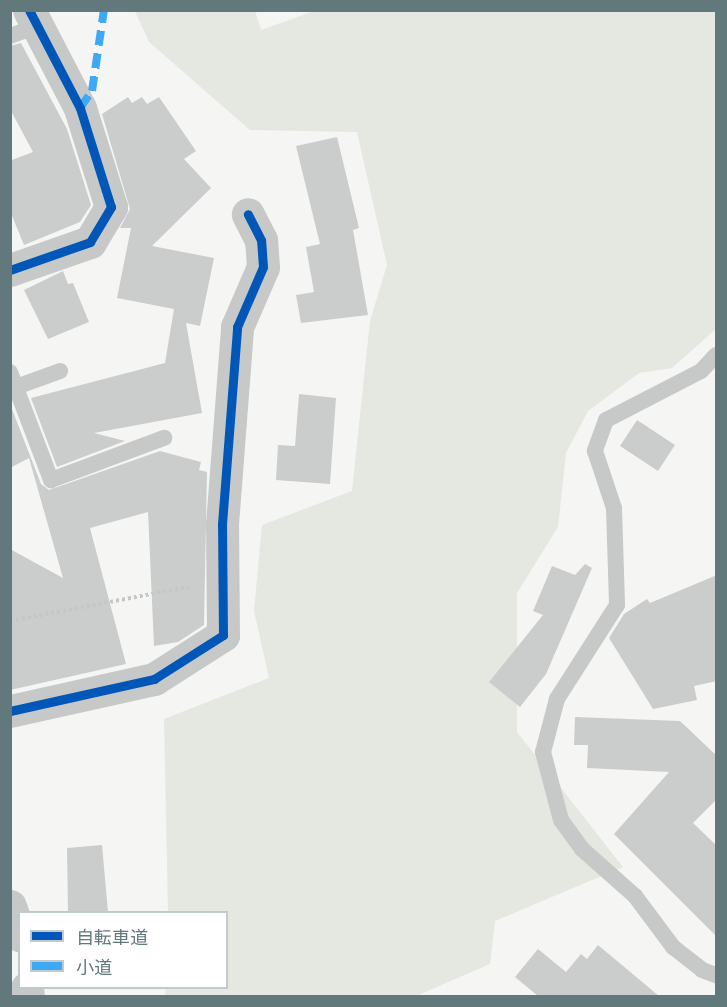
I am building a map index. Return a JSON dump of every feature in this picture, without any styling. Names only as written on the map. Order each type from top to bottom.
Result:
[{"type":"street","points":[[10,270],[90,242],[111,207],[80,108],[25,24]]},
{"type":"street","points":[[10,711],[154,679],[217,643],[223,635],[225,579],[222,524],[237,327],[263,267],[261,240],[248,214]]},
{"type":"street","points":[[10,906],[18,929]]},
{"type":"lane","points":[[717,356],[701,370],[606,420],[595,451],[614,508],[617,604],[557,699],[543,752],[561,820],[582,849],[635,896],[673,947],[702,970],[717,975]]},
{"type":"lane","points":[[60,371],[14,380],[51,480],[164,438]]},
{"type":"path","points":[[10,621],[225,579]]},
{"type":"shaded area","points":[[317,10],[716,11],[716,329],[672,368],[639,373],[588,411],[566,453],[558,527],[517,593],[517,732],[623,867],[495,921],[490,964],[416,996],[165,996],[166,989],[228,989],[228,911],[168,911],[164,719],[269,678],[254,611],[262,525],[352,491],[370,321],[387,265],[357,132],[250,130],[149,42],[135,11],[255,11],[261,30]]},
{"type":"building","points":[[21,43],[67,129],[91,205],[80,222],[24,245],[10,211],[12,160],[33,152],[10,109],[10,46]]},
{"type":"building","points":[[128,97],[132,103],[142,97],[147,104],[159,97],[196,151],[184,159],[211,188],[152,246],[214,258],[200,326],[186,323],[202,413],[94,433],[125,441],[57,467],[31,398],[165,363],[174,309],[117,298],[131,228],[120,228],[130,209],[102,114]]},
{"type":"building","points":[[337,137],[359,228],[353,230],[368,315],[301,323],[296,295],[314,292],[306,247],[320,244],[296,146]]},
{"type":"building","points":[[63,271],[68,284],[73,283],[89,322],[48,339],[24,290]]},
{"type":"building","points":[[299,394],[336,398],[330,484],[276,480],[278,445],[295,446]]},
{"type":"building","points":[[10,404],[41,484],[49,490],[160,451],[201,462],[199,470],[207,472],[204,625],[178,642],[154,646],[148,512],[90,528],[126,664],[10,690],[10,549],[63,578],[29,458],[10,468]]},
{"type":"building","points":[[637,420],[675,445],[658,471],[620,446]]},
{"type":"building","points":[[585,564],[592,568],[546,674],[520,707],[489,682],[543,615],[533,611],[552,566],[575,575]]},
{"type":"building","points":[[717,575],[717,681],[694,686],[697,700],[653,709],[609,638],[624,614],[647,599],[650,603]]},
{"type":"building","points":[[575,717],[680,721],[717,756],[717,799],[693,823],[717,846],[717,937],[614,834],[669,772],[587,768],[588,745],[574,745]]},
{"type":"building","points":[[102,845],[108,911],[68,911],[67,848]]},
{"type":"building","points":[[598,945],[659,996],[538,996],[515,977],[538,949],[566,972],[581,954],[587,959]]},
{"type":"marked path","points":[[80,108],[92,91],[104,10]]},
{"type":"cycle path","points":[[10,270],[90,242],[111,207],[80,108],[29,10]]},
{"type":"cycle path","points":[[10,711],[154,679],[223,635],[222,524],[237,327],[263,267],[261,240],[248,214]]}]
